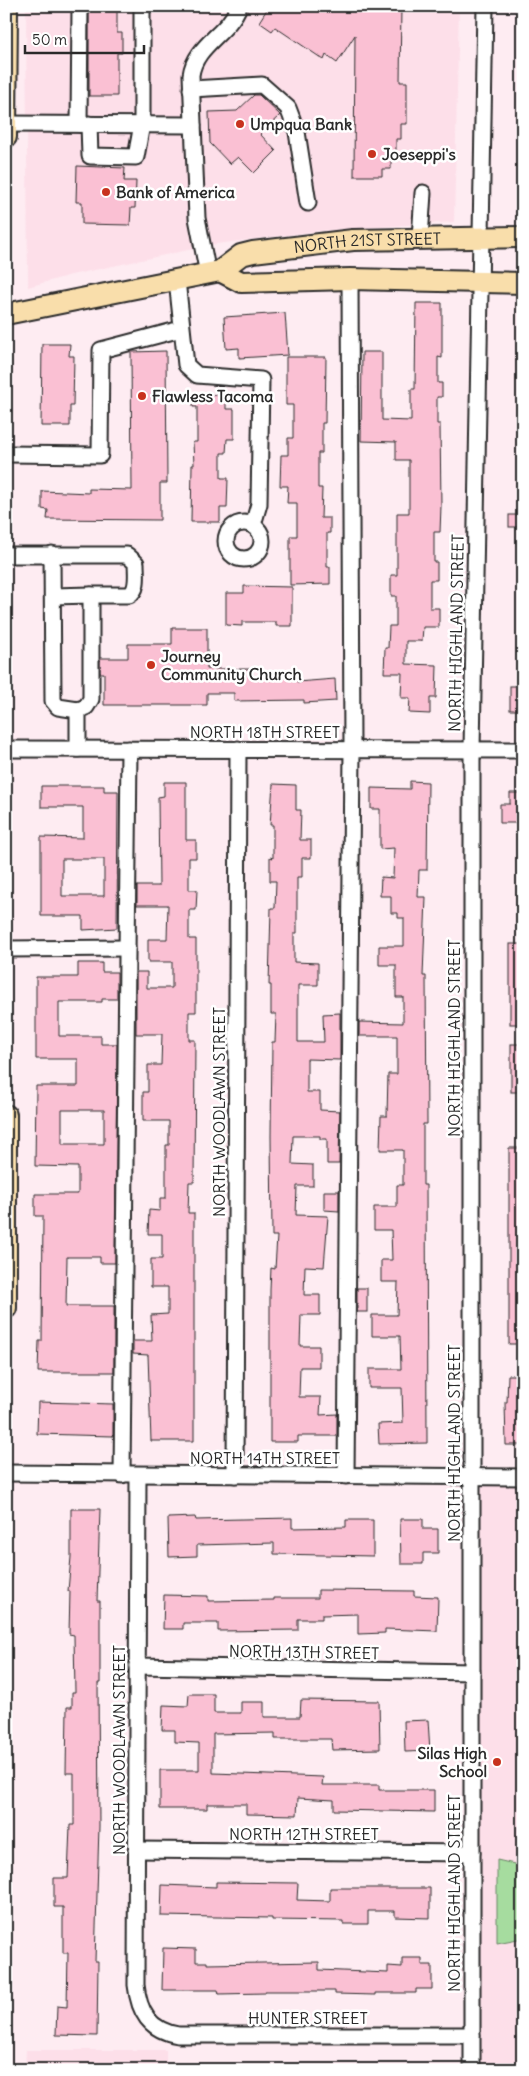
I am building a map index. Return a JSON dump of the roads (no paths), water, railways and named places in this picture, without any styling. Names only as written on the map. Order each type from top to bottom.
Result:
[{"type":"main road","points":[[6,137],[7,6]]},
{"type":"main road","name":"NORTH 21ST STREET","points":[[6,314],[214,273],[241,255],[253,252],[353,240],[479,236],[523,237]]},
{"type":"main road","name":"NORTH 21ST STREET","points":[[214,273],[241,282],[350,279],[523,282]]},
{"type":"main road","points":[[6,1115],[6,1308]]},
{"type":"street","points":[[80,6],[84,124],[90,156],[136,156],[142,124],[142,6]]},
{"type":"street","points":[[214,273],[197,218],[191,75],[195,57],[232,20],[238,6]]},
{"type":"street","name":"NORTH HIGHLAND STREET","points":[[472,2070],[472,750],[479,236],[485,6]]},
{"type":"street","points":[[191,89],[262,85],[288,108],[297,132],[308,204]]},
{"type":"street","points":[[6,124],[193,125]]},
{"type":"street","points":[[420,238],[423,194]]},
{"type":"street","points":[[346,1476],[352,749],[350,279]]},
{"type":"street","points":[[177,280],[186,365],[197,375],[261,380],[259,504],[252,525]]},
{"type":"street","points":[[6,454],[100,455],[101,350],[181,329]]},
{"type":"street","points":[[52,554],[53,701],[58,707],[78,710],[86,707],[91,699],[91,596]]},
{"type":"street","points":[[6,555],[127,555],[132,557],[136,563],[136,588],[129,596],[53,596]]},
{"type":"street","points":[[78,710],[78,749]]},
{"type":"street","name":"NORTH 18TH STREET","points":[[6,749],[523,750]]},
{"type":"street","points":[[122,1475],[129,749]]},
{"type":"street","name":"NORTH WOODLAWN STREET","points":[[235,1475],[238,749]]},
{"type":"street","points":[[6,949],[127,948]]},
{"type":"street","name":"NORTH 14TH STREET","points":[[6,1474],[523,1477]]},
{"type":"street","name":"NORTH WOODLAWN STREET","points":[[138,1474],[136,1985],[140,2008],[148,2022]]},
{"type":"street","name":"NORTH 13TH STREET","points":[[137,1666],[472,1672]]},
{"type":"street","name":"NORTH 12TH STREET","points":[[136,1850],[472,1852]]},
{"type":"street","name":"HUNTER STREET","points":[[148,2022],[163,2032],[178,2035],[472,2036]]},
{"type":"place","name":"Umpqua Bank","points":[[240,124]]},
{"type":"place","name":"Joeseppi's","points":[[372,154]]},
{"type":"place","name":"Bank of America","points":[[106,192]]},
{"type":"place","name":"Flawless Tacoma","points":[[142,396]]},
{"type":"place","name":"Journey Community Church","points":[[151,665]]},
{"type":"place","name":"Silas High School","points":[[497,1762]]}]
